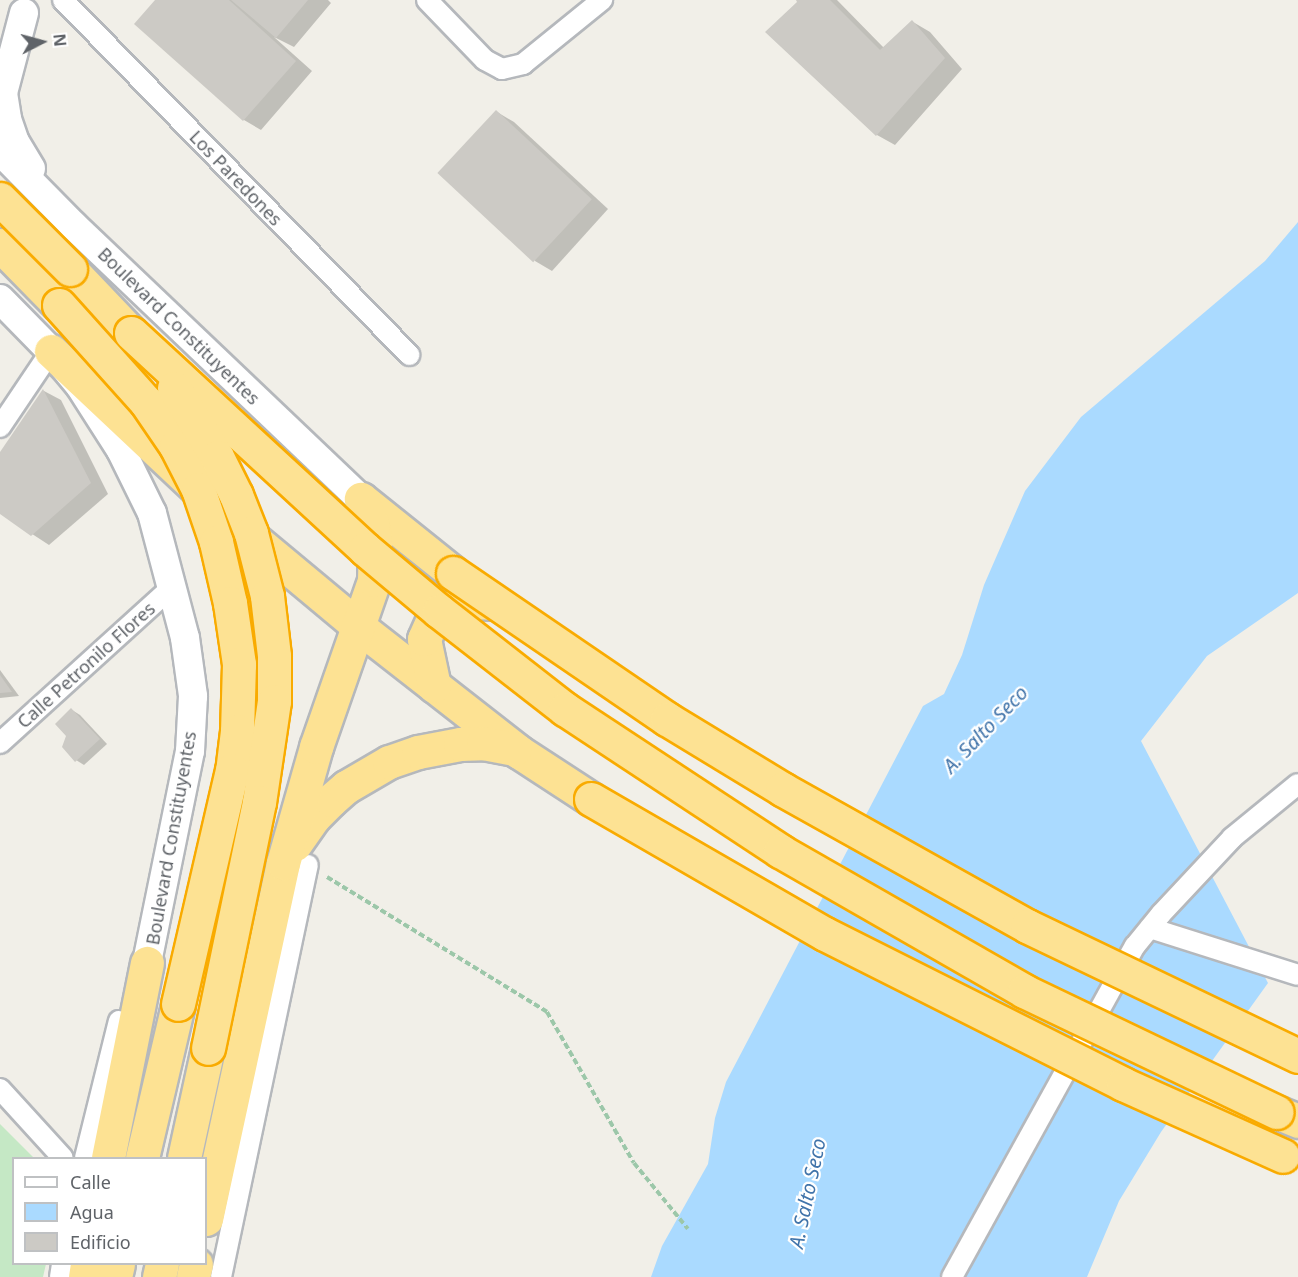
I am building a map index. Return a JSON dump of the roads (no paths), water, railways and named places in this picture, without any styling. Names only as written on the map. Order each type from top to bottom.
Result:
[{"type":"highway","points":[[0,198],[130,333],[373,556],[439,611],[574,715],[780,851],[1024,991],[1287,1117]]},
{"type":"highway","points":[[0,245],[59,305],[146,402],[177,446],[198,489],[216,542],[230,603],[239,664],[237,731],[232,770],[142,1157]]},
{"type":"highway","points":[[130,333],[177,391],[236,495],[261,565],[271,625],[274,701],[269,743],[184,1157]]},
{"type":"highway","points":[[51,351],[226,516],[359,627],[519,752],[591,799],[825,934],[1122,1084],[1290,1159]]},
{"type":"highway","points":[[361,499],[453,573],[495,603],[667,719],[782,789],[1028,926],[1298,1056]]},
{"type":"highway","points":[[207,1214],[295,864],[316,747],[370,593],[376,554],[373,525],[361,499]]},
{"type":"highway","points":[[434,686],[424,639],[432,621],[454,606],[474,602],[495,603]]},
{"type":"highway","points":[[295,864],[314,817],[346,787],[389,762],[418,752],[460,744],[497,745],[519,752]]},
{"type":"highway","points":[[108,1157],[147,963]]},
{"type":"street","name":"Los Paredones","points":[[63,0],[409,355]]},
{"type":"street","points":[[427,0],[484,60],[502,69],[524,64],[602,0]]},
{"type":"street","points":[[0,38],[30,6]]},
{"type":"street","points":[[30,6],[3,93],[6,119],[15,142],[66,219]]},
{"type":"street","name":"Boulevard Constituyentes","points":[[0,151],[66,219],[361,499]]},
{"type":"street","points":[[0,245],[8,230],[21,220],[30,217],[66,219]]},
{"type":"street","name":"Boulevard Constituyentes","points":[[0,299],[51,351],[102,417],[136,480],[159,535],[185,638],[193,696],[190,751],[147,963]]},
{"type":"street","points":[[0,427],[51,351]]},
{"type":"street","name":"Calle Petronilo Flores","points":[[0,743],[172,586]]},
{"type":"street","points":[[952,1277],[1130,956],[1150,928],[1232,838],[1298,784]]},
{"type":"street","points":[[221,1277],[295,864]]},
{"type":"street","points":[[1150,928],[1298,975]]},
{"type":"street","points":[[85,1157],[132,975],[139,965],[147,963]]},
{"type":"street","points":[[0,1089],[62,1157]]},
{"type":"water","name":"A. Salto Seco","points":[[1298,222],[1298,593],[1207,656],[1141,741],[1268,983],[1161,1132],[1119,1201],[1087,1277],[651,1277],[662,1246],[708,1164],[715,1118],[726,1082],[923,706],[944,694],[962,655],[984,585],[1025,491],[1081,417],[1265,261]]}]
